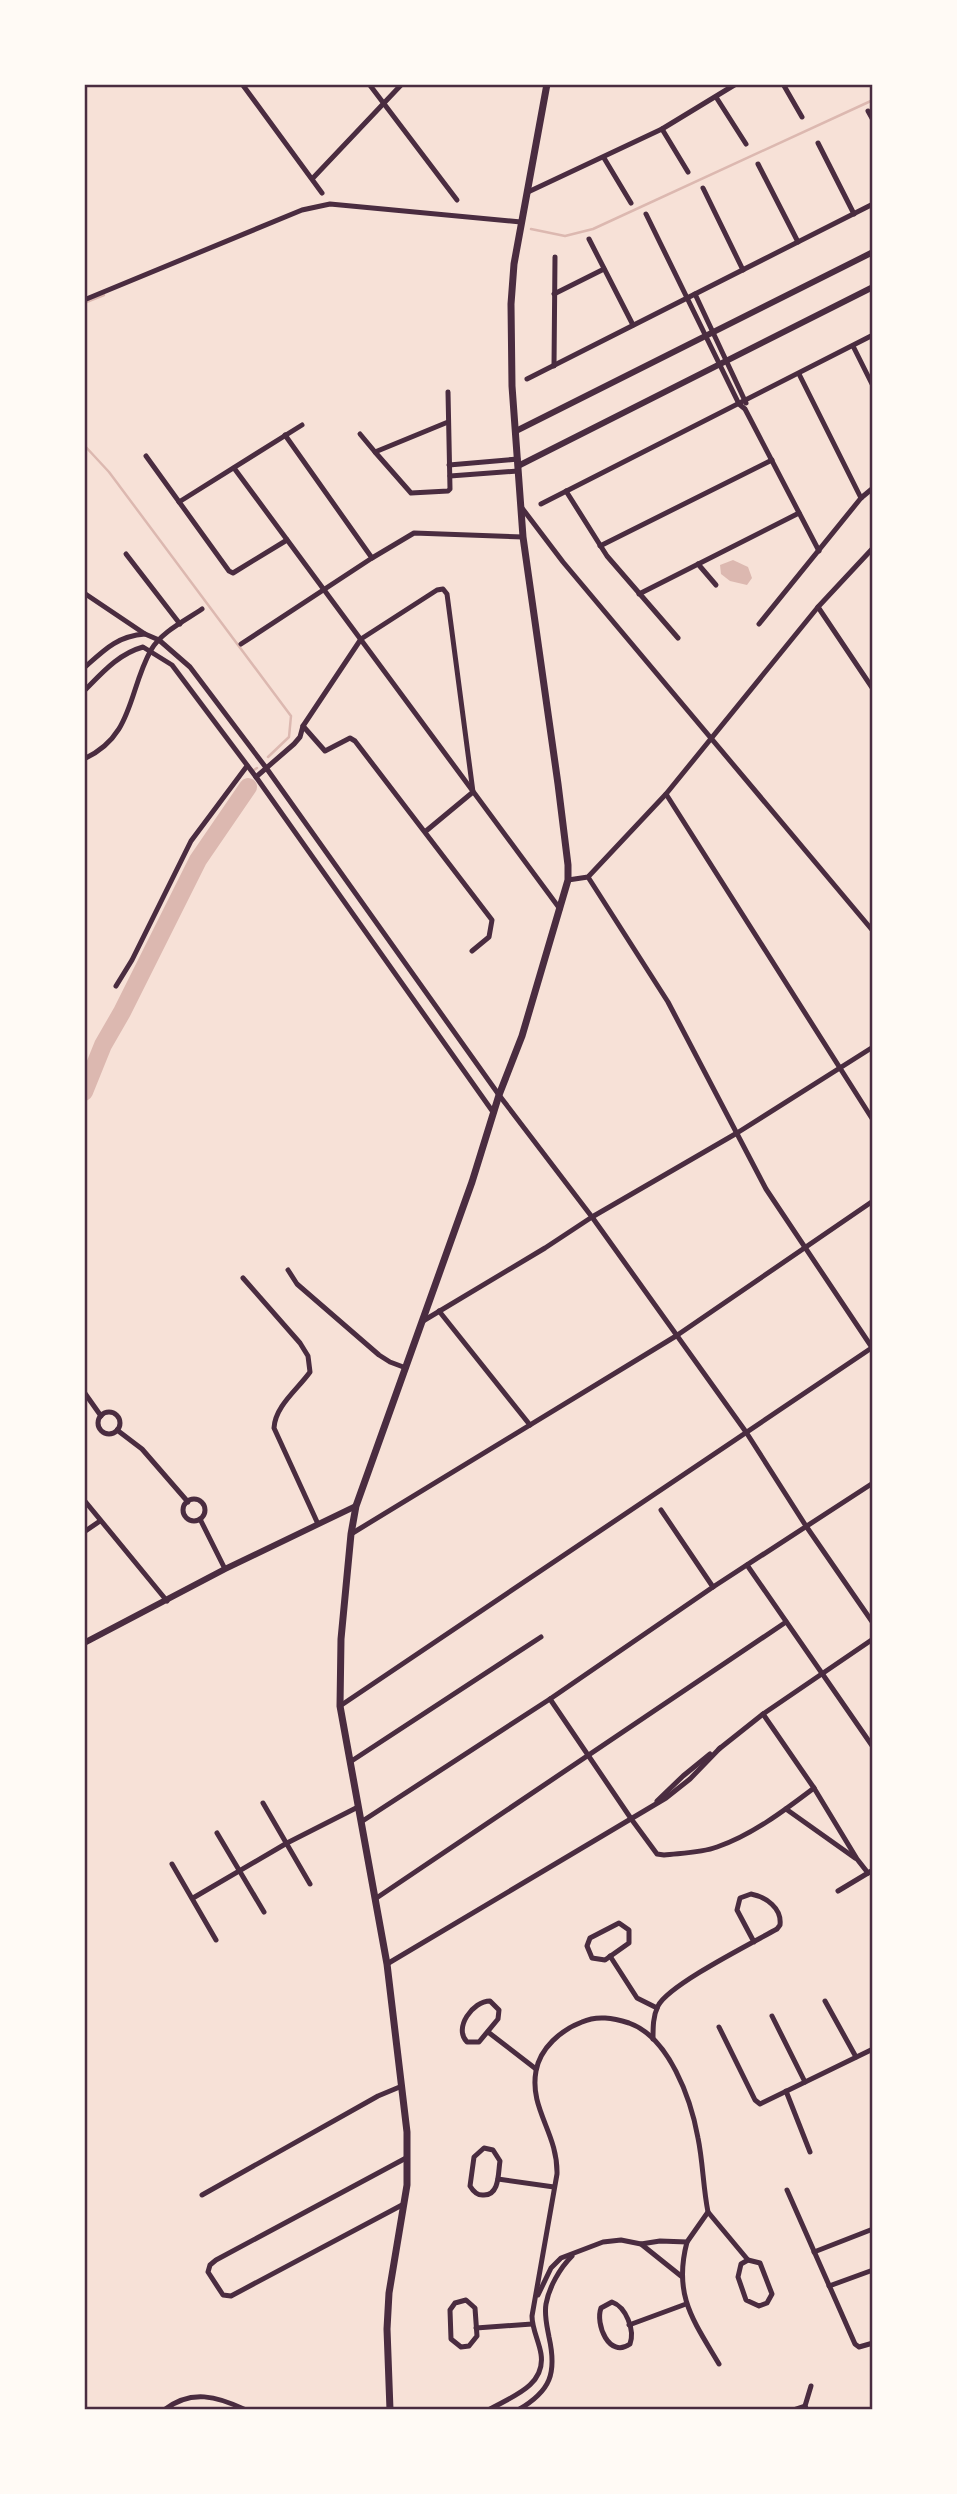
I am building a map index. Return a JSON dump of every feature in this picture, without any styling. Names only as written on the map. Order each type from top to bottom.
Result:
[{"type":"main road","points":[[390,2410],[387,2342],[389,2293],[407,2185],[407,2132],[387,1964],[340,1706],[341,1639],[356,1506],[522,1036],[568,880],[558,784],[523,537],[512,386],[511,304],[514,264],[547,84]]},
{"type":"street","points":[[242,84],[322,193]]},
{"type":"street","points":[[369,84],[457,200]]},
{"type":"street","points":[[313,178],[402,84]]},
{"type":"street","points":[[527,192],[662,129],[736,84]]},
{"type":"street","points":[[783,84],[802,117]]},
{"type":"street","points":[[716,97],[746,144]]},
{"type":"street","points":[[868,111],[873,120]]},
{"type":"street","points":[[662,129],[688,172]]},
{"type":"street","points":[[818,143],[854,214]]},
{"type":"street","points":[[604,158],[631,203]]},
{"type":"street","points":[[758,164],[798,242]]},
{"type":"street","points":[[703,188],[743,270]]},
{"type":"street","points":[[84,300],[302,209],[330,204],[521,222]]},
{"type":"street","points":[[527,379],[873,204]]},
{"type":"street","points":[[646,214],[739,404],[746,409],[819,551]]},
{"type":"street","points":[[589,239],[633,325]]},
{"type":"street","points":[[516,431],[873,252]]},
{"type":"street","points":[[554,366],[555,257]]},
{"type":"street","points":[[554,294],[604,269]]},
{"type":"street","points":[[450,476],[518,465],[873,287]]},
{"type":"street","points":[[695,294],[747,400],[746,409]]},
{"type":"street","points":[[541,504],[871,335]]},
{"type":"street","points":[[853,346],[873,386]]},
{"type":"street","points":[[799,373],[862,498]]},
{"type":"street","points":[[360,433],[414,494],[446,492],[450,489],[448,392]]},
{"type":"street","points":[[375,452],[448,422]]},
{"type":"street","points":[[179,502],[302,425]]},
{"type":"street","points":[[285,435],[372,558]]},
{"type":"street","points":[[146,456],[229,571],[238,572],[287,540]]},
{"type":"street","points":[[600,546],[772,460]]},
{"type":"street","points":[[449,465],[518,465]]},
{"type":"street","points":[[234,468],[560,909]]},
{"type":"street","points":[[759,624],[873,488]]},
{"type":"street","points":[[566,491],[600,546],[678,638]]},
{"type":"street","points":[[521,507],[563,562],[873,931]]},
{"type":"street","points":[[639,594],[799,513]]},
{"type":"street","points":[[242,644],[414,533],[523,537]]},
{"type":"street","points":[[568,880],[588,877],[666,794],[818,607],[873,548]]},
{"type":"street","points":[[125,554],[180,624]]},
{"type":"street","points":[[698,564],[716,585]]},
{"type":"street","points":[[256,777],[300,737],[303,726],[360,639],[437,590],[443,589],[447,594],[473,792]]},
{"type":"street","points":[[84,593],[145,634],[159,640],[190,667],[267,769],[499,1095],[592,1217],[746,1432],[873,1623]]},
{"type":"street","points":[[818,607],[873,689]]},
{"type":"street","points":[[84,759],[102,750],[125,720],[151,650],[159,640],[202,609]]},
{"type":"street","points":[[84,668],[111,644],[128,635],[145,634]]},
{"type":"street","points":[[84,691],[120,656],[143,647],[172,665],[256,777],[494,1112]]},
{"type":"street","points":[[303,726],[325,751],[345,739],[355,741],[426,831],[492,920],[489,937],[472,951]]},
{"type":"street","points":[[116,986],[132,960],[191,841],[247,766]]},
{"type":"street","points":[[426,831],[473,792]]},
{"type":"street","points":[[666,794],[873,1120]]},
{"type":"street","points":[[340,1706],[873,1348],[766,1189],[668,1002],[588,877]]},
{"type":"street","points":[[401,982],[414,972]]},
{"type":"street","points":[[423,1321],[592,1217],[737,1133],[873,1047]]},
{"type":"street","points":[[351,1534],[677,1336],[873,1201]]},
{"type":"street","points":[[288,1270],[297,1284],[379,1355],[406,1368]]},
{"type":"street","points":[[243,1278],[300,1343],[308,1356],[310,1372],[274,1418],[274,1428],[318,1524]]},
{"type":"street","points":[[439,1311],[530,1425]]},
{"type":"street","points":[[84,1392],[101,1416]]},
{"type":"street","points":[[108,1412],[116,1415],[119,1422],[117,1430],[110,1433],[102,1431],[98,1424],[101,1416],[108,1412]]},
{"type":"street","points":[[117,1430],[142,1449],[188,1502]]},
{"type":"street","points":[[361,1822],[551,1699],[713,1587],[873,1483]]},
{"type":"street","points":[[84,1500],[167,1601]]},
{"type":"street","points":[[198,1500],[204,1506],[205,1513],[200,1519],[191,1520],[185,1515],[184,1506],[188,1502],[198,1500]]},
{"type":"street","points":[[84,1643],[225,1569],[356,1506]]},
{"type":"street","points":[[661,1510],[713,1587]]},
{"type":"street","points":[[200,1519],[225,1569]]},
{"type":"street","points":[[84,1532],[100,1521]]},
{"type":"street","points":[[747,1565],[873,1747]]},
{"type":"street","points":[[375,1899],[786,1622]]},
{"type":"street","points":[[350,1762],[541,1637]]},
{"type":"street","points":[[387,1964],[632,1820],[679,1789],[720,1748],[763,1714],[873,1639]]},
{"type":"street","points":[[551,1699],[657,1854],[717,1847],[786,1809],[814,1788]]},
{"type":"street","points":[[763,1714],[814,1788],[857,1859]]},
{"type":"street","points":[[263,1803],[310,1884]]},
{"type":"street","points":[[193,1898],[287,1843],[358,1807]]},
{"type":"street","points":[[786,1809],[857,1859],[871,1872],[838,1891]]},
{"type":"street","points":[[217,1833],[264,1912]]},
{"type":"street","points":[[172,1864],[216,1940]]},
{"type":"street","points":[[653,2039],[653,2020],[662,2000],[677,1987],[777,1929],[781,1919],[776,1907],[751,1894],[740,1898],[737,1910],[754,1942]]},
{"type":"street","points":[[614,1924],[623,1924],[629,1930],[629,1943],[610,1956],[600,1961],[592,1958],[587,1951],[588,1942],[614,1924]]},
{"type":"street","points":[[610,1956],[637,1998],[657,2008]]},
{"type":"street","points":[[486,2001],[494,2003],[499,2010],[498,2019],[488,2032],[479,2042],[471,2043],[463,2039],[460,2031],[478,2005],[486,2001]]},
{"type":"street","points":[[825,2001],[856,2057]]},
{"type":"street","points":[[772,2016],[805,2082]]},
{"type":"street","points":[[488,2410],[522,2391],[538,2376],[541,2354],[532,2324],[557,2158],[553,2138],[537,2102],[536,2069],[543,2053],[556,2037],[569,2027],[604,2017],[619,2020],[647,2032],[653,2039],[680,2079],[688,2099],[699,2141],[708,2212],[748,2260],[760,2263],[771,2290],[770,2299],[763,2305],[754,2306],[747,2300],[738,2277],[741,2264],[748,2260]]},
{"type":"street","points":[[719,2027],[757,2103],[762,2103],[873,2049]]},
{"type":"street","points":[[488,2032],[536,2069]]},
{"type":"street","points":[[202,2195],[378,2096],[402,2086]]},
{"type":"street","points":[[786,2091],[810,2152]]},
{"type":"street","points":[[480,2150],[493,2150],[499,2156],[498,2179],[495,2190],[487,2195],[479,2195],[472,2190],[470,2186],[474,2157],[480,2150]]},
{"type":"street","points":[[402,2205],[231,2295],[223,2295],[208,2272],[210,2265],[216,2260],[406,2158]]},
{"type":"street","points":[[498,2179],[554,2187]]},
{"type":"street","points":[[786,2190],[855,2344],[859,2347],[873,2343]]},
{"type":"street","points":[[708,2212],[687,2242],[681,2276],[686,2304],[719,2364]]},
{"type":"street","points":[[814,2252],[873,2229]]},
{"type":"street","points":[[534,2304],[551,2268],[561,2258],[603,2242],[687,2242]]},
{"type":"street","points":[[641,2244],[681,2276]]},
{"type":"street","points":[[518,2410],[538,2397],[548,2384],[553,2354],[546,2321],[546,2304],[552,2287],[575,2254]]},
{"type":"street","points":[[829,2286],[873,2270]]},
{"type":"street","points":[[466,2300],[473,2305],[476,2328],[475,2340],[469,2346],[461,2347],[453,2343],[450,2310],[454,2303],[466,2300]]},
{"type":"street","points":[[608,2303],[616,2303],[623,2308],[629,2325],[632,2335],[630,2344],[622,2348],[614,2347],[608,2342],[599,2316],[601,2308],[608,2303]]},
{"type":"street","points":[[629,2325],[686,2304]]},
{"type":"street","points":[[476,2328],[532,2324]]},
{"type":"street","points":[[793,2410],[806,2408],[811,2386]]},
{"type":"street","points":[[164,2410],[182,2399],[197,2395],[213,2396],[246,2410]]},
{"type":"shaded area","points":[[733,560],[748,567],[752,578],[747,585],[730,581],[721,574],[720,565]]},
{"type":"waterway","points":[[531,229],[565,236],[593,229],[873,100]]},
{"type":"waterway","points":[[84,303],[104,295]]},
{"type":"waterway","points":[[84,445],[109,472],[291,716],[289,737],[268,757]]},
{"type":"waterway","points":[[248,787],[250,782]]},
{"type":"waterway","points":[[84,1092],[103,1045],[198,860],[248,787]]}]
